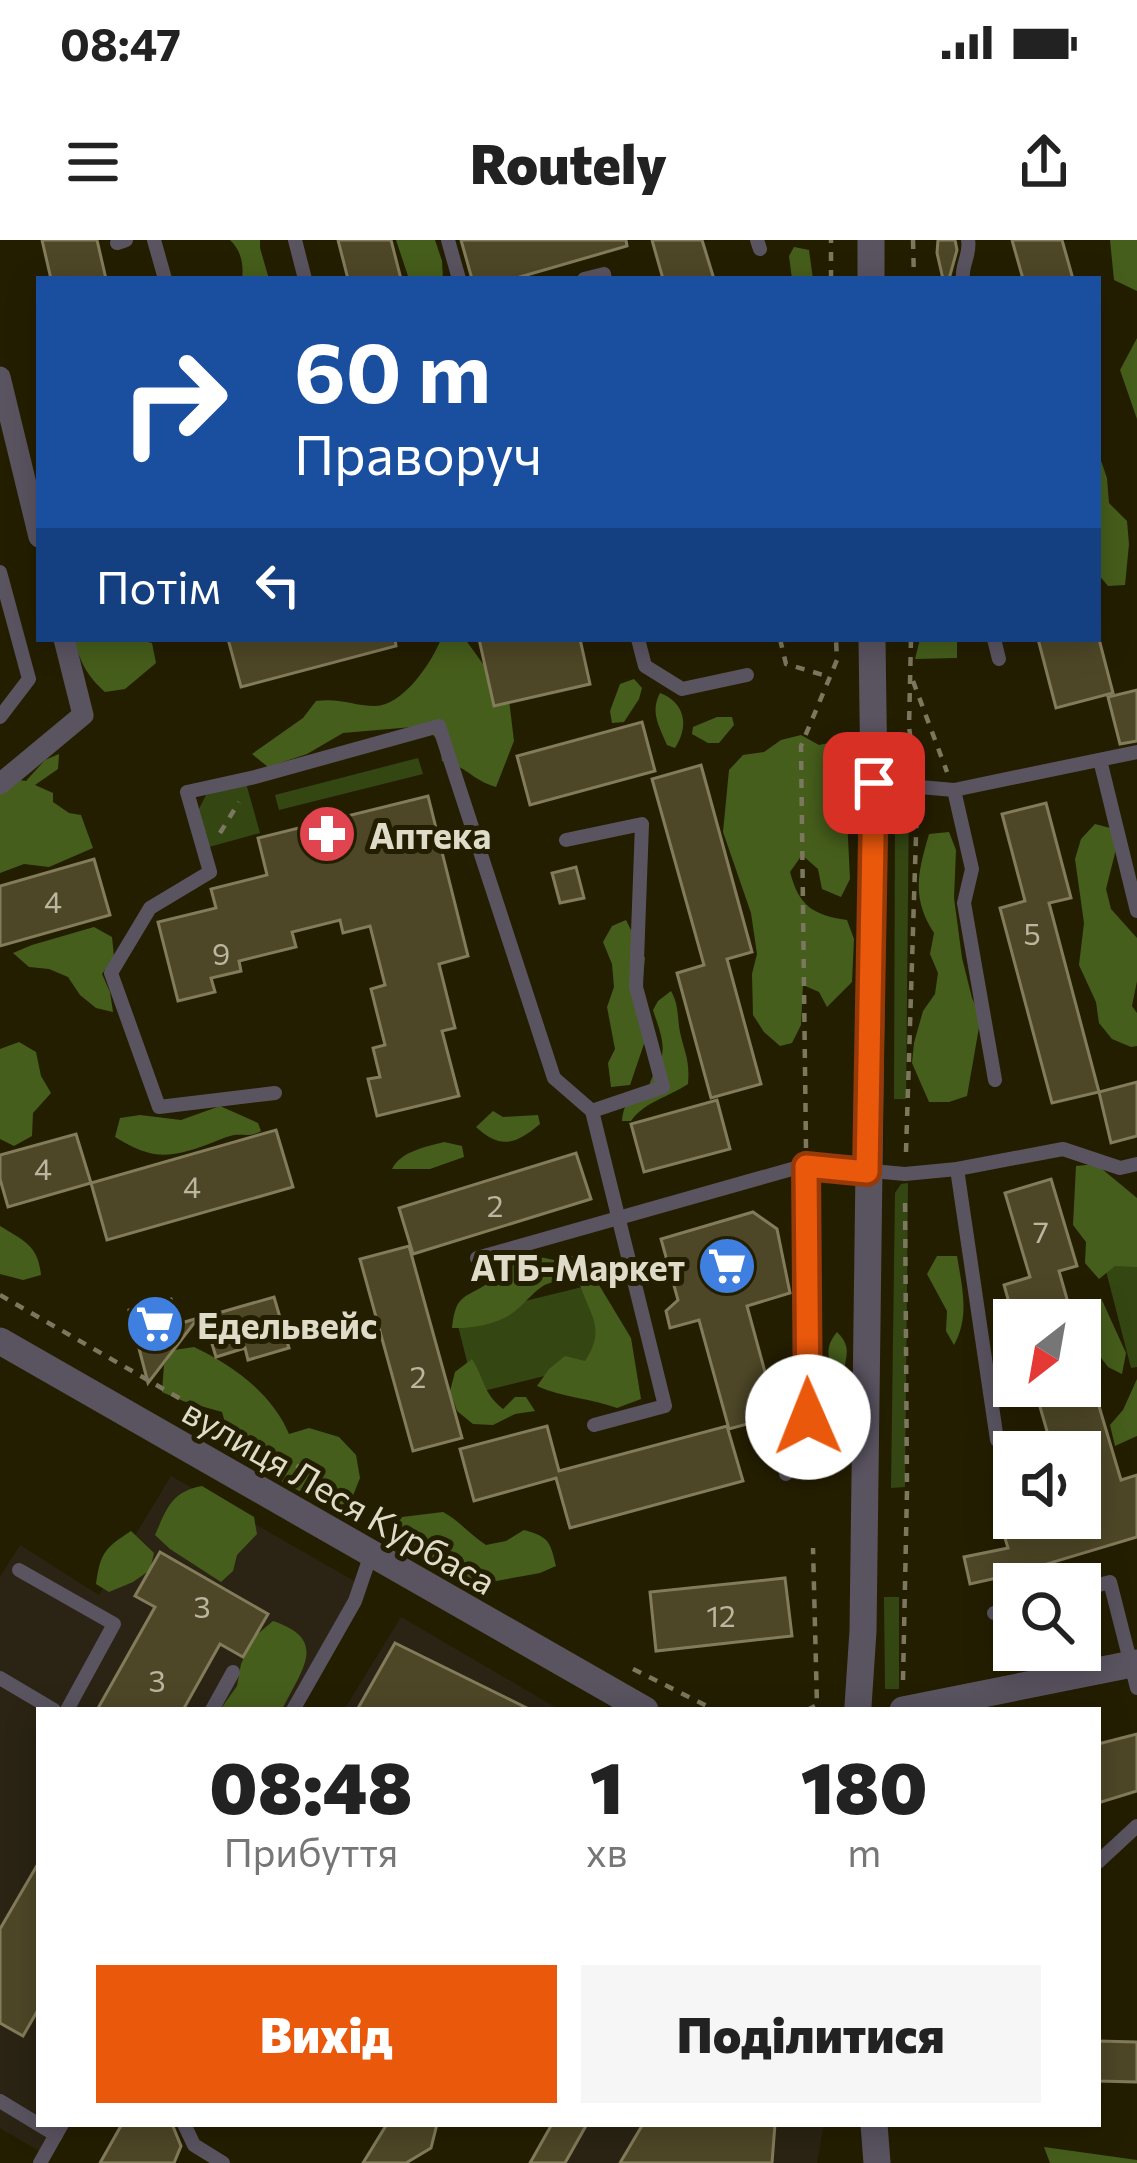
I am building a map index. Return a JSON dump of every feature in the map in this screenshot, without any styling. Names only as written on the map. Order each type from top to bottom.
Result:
[{"type":"street","points":[[871,240],[871,276]]},
{"type":"street","points":[[0,377],[36,525]]},
{"type":"street","points":[[0,784],[82,715],[65,642]]},
{"type":"street","points":[[859,1707],[874,783],[872,642]]},
{"type":"street","name":"вулиця Леся Курбаса","points":[[0,1341],[640,1707]]},
{"type":"street","points":[[921,1707],[1134,1672]]},
{"type":"street","points":[[874,2127],[877,2163]]},
{"type":"lane","points":[[154,240],[164,276]]},
{"type":"lane","points":[[295,240],[304,276]]},
{"type":"lane","points":[[448,240],[459,276]]},
{"type":"lane","points":[[962,276],[968,240]]},
{"type":"lane","points":[[0,572],[29,679],[0,717]]},
{"type":"lane","points":[[639,642],[645,666],[682,688],[747,675]]},
{"type":"lane","points":[[995,642],[999,659]]},
{"type":"lane","points":[[275,1093],[159,1107],[111,973],[150,908],[210,872],[187,792],[439,726],[554,1078],[592,1111],[665,1406],[594,1425]]},
{"type":"lane","points":[[874,783],[954,790],[1137,752]]},
{"type":"lane","points":[[1100,760],[1137,911]]},
{"type":"lane","points":[[954,790],[972,869],[964,903],[995,1080]]},
{"type":"lane","points":[[566,840],[642,824],[636,987],[663,1087],[592,1111]]},
{"type":"lane","points":[[477,1258],[806,1166],[905,1174],[1063,1149],[1120,1168],[1137,1164]]},
{"type":"lane","points":[[786,1474],[785,1437],[808,1417],[806,1166]]},
{"type":"lane","points":[[957,1169],[996,1431]]},
{"type":"lane","points":[[295,1707],[355,1601],[371,1554]]},
{"type":"lane","points":[[19,1570],[114,1624],[69,1707]]},
{"type":"lane","points":[[1101,1584],[1110,1582],[1134,1672]]},
{"type":"lane","points":[[214,1707],[232,1672]]},
{"type":"lane","points":[[0,1678],[49,1707]]},
{"type":"lane","points":[[1101,1859],[1137,1826]]},
{"type":"lane","points":[[0,2101],[36,2118]]},
{"type":"lane","points":[[185,2127],[194,2145],[223,2163]]},
{"type":"lane","points":[[40,2163],[59,2129]]},
{"type":"path","points":[[831,240],[831,276]]},
{"type":"path","points":[[913,240],[914,276]]},
{"type":"path","points":[[781,642],[786,664],[830,677]]},
{"type":"path","points":[[806,1166],[801,746],[837,660],[836,642]]},
{"type":"path","points":[[910,676],[954,790]]},
{"type":"path","points":[[206,855],[256,777]]},
{"type":"path","points":[[0,1295],[384,1516]]},
{"type":"path","points":[[813,1548],[817,1705],[813,1707]]},
{"type":"shaded area","points":[[171,1476],[363,1586],[295,1707],[36,1707],[36,2127],[56,2127],[42,2153],[0,2128],[0,1577],[20,1545],[99,1595]]},
{"type":"shaded area","points":[[401,1617],[555,1707],[346,1707]]},
{"type":"shaded area","points":[[552,2127],[823,2127],[817,2163],[531,2163]]},
{"type":"green space","points":[[230,240],[260,240],[268,276],[242,276],[237,248]]},
{"type":"green space","points":[[396,240],[435,240],[443,276],[408,276]]},
{"type":"green space","points":[[1110,240],[1137,240],[1137,291],[1114,280]]},
{"type":"green space","points":[[794,247],[809,250],[813,276],[792,276],[789,256]]},
{"type":"green space","points":[[1137,338],[1137,419],[1120,370]]},
{"type":"green space","points":[[1101,461],[1109,503],[1127,521],[1129,544],[1125,585],[1108,586],[1101,578]]},
{"type":"green space","points":[[75,642],[148,642],[152,643],[156,663],[125,689],[105,692]]},
{"type":"green space","points":[[440,642],[467,642],[509,700],[514,741],[496,787],[442,761],[439,741],[424,726],[343,733],[307,754],[268,767],[252,754],[303,718],[316,701],[375,706],[396,699]]},
{"type":"green space","points":[[919,642],[957,642],[957,658],[915,659]]},
{"type":"green space","points":[[634,679],[642,688],[639,699],[624,722],[612,723],[610,711],[620,684]]},
{"type":"green space","points":[[660,693],[675,703],[682,716],[675,748],[667,745],[657,719]]},
{"type":"green space","points":[[717,717],[732,717],[734,725],[719,743],[692,734],[693,727]]},
{"type":"green space","points":[[801,735],[819,745],[839,741],[853,756],[846,797],[850,879],[841,897],[822,889],[818,869],[802,855],[790,872],[809,907],[847,920],[854,939],[852,982],[827,1007],[819,992],[803,985],[801,1025],[792,1043],[780,1046],[753,1015],[752,974],[757,954],[751,913],[723,832],[729,770],[743,755],[764,752],[781,740]]},
{"type":"green space","points":[[59,754],[58,769],[35,785],[53,793],[53,802],[69,813],[81,815],[93,848],[49,867],[24,864],[0,873],[0,777],[26,781],[45,760]]},
{"type":"green space","points":[[418,758],[423,774],[279,810],[275,795]]},
{"type":"green space","points":[[246,783],[260,833],[209,847],[198,811],[206,795]]},
{"type":"green space","points":[[909,797],[906,1099],[894,1099],[895,819],[901,802]]},
{"type":"green space","points":[[1095,824],[1114,829],[1116,849],[1106,889],[1111,909],[1137,938],[1132,1006],[1137,1013],[1137,1046],[1112,1039],[1099,1023],[1096,1002],[1079,965],[1084,923],[1075,859],[1081,839]]},
{"type":"green space","points":[[949,832],[956,850],[954,898],[962,958],[981,1016],[967,1096],[929,1102],[912,1063],[923,1011],[935,994],[938,973],[930,954],[934,933],[922,908],[919,885],[929,834]]},
{"type":"green space","points":[[626,920],[645,958],[640,1008],[645,1041],[630,1085],[611,1087],[608,1063],[615,1049],[607,1007],[614,987],[603,942],[612,926]]},
{"type":"green space","points":[[94,927],[112,937],[114,957],[102,974],[113,1012],[96,1008],[68,977],[29,967],[13,953]]},
{"type":"green space","points":[[671,991],[688,1063],[688,1084],[650,1104],[631,1121],[622,1121],[627,1104],[649,1086],[661,1058],[662,1038],[653,1010]]},
{"type":"green space","points":[[19,1042],[36,1052],[51,1093],[33,1113],[32,1136],[14,1146],[0,1139],[0,1049]]},
{"type":"green space","points":[[220,1106],[258,1123],[261,1131],[170,1154],[149,1153],[115,1137],[120,1118],[140,1115],[181,1120]]},
{"type":"green space","points":[[493,1111],[503,1117],[538,1115],[540,1124],[516,1140],[493,1139],[476,1127]]},
{"type":"green space","points":[[444,1142],[462,1146],[464,1157],[430,1169],[392,1169],[408,1154]]},
{"type":"green space","points":[[1096,1164],[1137,1198],[1137,1267],[1115,1266],[1099,1279],[1085,1263],[1086,1242],[1073,1225],[1076,1166]]},
{"type":"green space","points":[[908,1183],[905,1487],[891,1488],[895,1193]]},
{"type":"green space","points":[[0,1226],[33,1250],[41,1275],[23,1280],[0,1274]]},
{"type":"green space","points":[[578,1253],[595,1264],[599,1285],[631,1338],[641,1399],[617,1408],[537,1386],[565,1356],[585,1361],[591,1350],[596,1331],[580,1285],[550,1283],[502,1319],[452,1328],[460,1301],[516,1262],[539,1257],[560,1262]]},
{"type":"green space","points":[[1137,1254],[1137,1367],[1131,1368],[1104,1263]]},
{"type":"green space","points":[[937,1256],[957,1256],[963,1312],[954,1345],[946,1331],[947,1311],[927,1274]]},
{"type":"green space","points":[[586,1286],[605,1361],[475,1393],[456,1318]]},
{"type":"green space","points":[[1100,1299],[1126,1353],[1122,1374],[1101,1358]]},
{"type":"green space","points":[[837,1332],[847,1350],[845,1379],[852,1408],[850,1420],[838,1434],[827,1426],[832,1383],[828,1351]]},
{"type":"green space","points":[[194,1347],[249,1382],[289,1434],[309,1428],[339,1437],[356,1455],[360,1478],[350,1503],[328,1507],[227,1451],[230,1440],[222,1412],[162,1392],[164,1365],[174,1350]]},
{"type":"green space","points":[[472,1359],[488,1392],[503,1409],[515,1397],[526,1397],[535,1411],[493,1425],[473,1424],[457,1411],[450,1391],[455,1372]]},
{"type":"green space","points":[[1137,1379],[1137,1436],[1115,1446],[1110,1425],[1123,1410]]},
{"type":"green space","points":[[202,1486],[254,1517],[257,1534],[221,1582],[155,1535],[177,1497]]},
{"type":"green space","points":[[443,1512],[486,1545],[506,1541],[524,1530],[539,1535],[550,1545],[556,1566],[479,1584],[421,1559],[389,1531],[402,1517]]},
{"type":"green space","points":[[131,1531],[154,1553],[150,1570],[109,1592],[96,1584],[102,1558]]},
{"type":"green space","points":[[884,1597],[899,1597],[899,1689],[885,1689]]},
{"type":"green space","points":[[273,1621],[291,1629],[306,1647],[303,1669],[284,1707],[222,1707],[237,1686],[254,1637]]},
{"type":"green space","points":[[1044,2147],[1137,2160],[1137,2163],[1050,2163]]},
{"type":"building","points":[[42,240],[97,240],[105,276],[50,276]]},
{"type":"building","points":[[338,240],[391,240],[400,276],[347,276]]},
{"type":"building","points":[[461,240],[626,240],[627,246],[523,276],[471,276]]},
{"type":"building","points":[[652,240],[702,240],[713,276],[662,276]]},
{"type":"building","points":[[938,240],[955,240],[950,276],[942,276]]},
{"type":"building","points":[[1012,240],[1062,240],[1072,276],[1022,276]]},
{"type":"building","points":[[229,642],[395,642],[396,646],[241,687]]},
{"type":"building","points":[[480,642],[581,642],[590,684],[494,706]]},
{"type":"building","points":[[1039,642],[1100,642],[1113,693],[1056,708]]},
{"type":"building","points":[[1137,690],[1137,741],[1120,744],[1108,697]]},
{"type":"building","points":[[642,722],[655,771],[530,805],[517,756]]},
{"type":"building","points":[[701,765],[752,952],[727,959],[761,1084],[711,1098],[677,973],[704,965],[652,779]]},
{"type":"building","points":[[428,796],[468,956],[439,964],[455,1028],[442,1031],[459,1096],[377,1116],[368,1079],[380,1077],[373,1048],[385,1045],[371,989],[385,985],[370,926],[343,933],[340,920],[292,932],[296,947],[239,961],[241,971],[211,978],[215,992],[178,1001],[158,922],[216,908],[211,889],[267,875],[258,838]]},
{"type":"building","points":[[1046,803],[1071,898],[1049,903],[1099,1092],[1052,1103],[1000,908],[1025,901],[1002,814]]},
{"type":"building","points":[[94,859],[110,915],[0,946],[0,886]]},
{"type":"building","points":[[576,867],[584,898],[560,903],[552,873]]},
{"type":"building","points":[[1137,1082],[1137,1136],[1111,1143],[1099,1092]]},
{"type":"building","points":[[717,1100],[730,1149],[644,1172],[631,1124]]},
{"type":"building","points":[[276,1130],[293,1187],[107,1240],[91,1183]]},
{"type":"building","points":[[76,1134],[91,1183],[8,1207],[0,1179],[0,1155]]},
{"type":"building","points":[[576,1153],[591,1199],[413,1254],[399,1208]]},
{"type":"building","points":[[1051,1179],[1077,1266],[1059,1271],[1067,1299],[1008,1299],[1004,1285],[1030,1277],[1005,1193]]},
{"type":"building","name":"АТБ-Маркет","points":[[753,1212],[777,1229],[790,1293],[747,1306],[777,1416],[729,1429],[699,1320],[670,1328],[666,1311],[678,1300],[661,1239]]},
{"type":"building","points":[[409,1246],[462,1438],[413,1451],[360,1259]]},
{"type":"building","points":[[274,1297],[289,1348],[248,1360],[245,1348],[216,1357],[204,1317]]},
{"type":"building","points":[[171,1299],[178,1324],[198,1318],[148,1383],[129,1310]]},
{"type":"building","points":[[1040,1407],[1099,1407],[1121,1480],[1137,1475],[1137,1537],[1050,1563],[993,1563],[993,1579],[970,1584],[964,1557],[1008,1548],[1005,1539],[1101,1539],[1101,1431],[1047,1431]]},
{"type":"building","points":[[547,1426],[559,1471],[727,1426],[743,1481],[570,1528],[556,1478],[474,1501],[460,1449]]},
{"type":"building","points":[[160,1552],[268,1614],[243,1657],[220,1644],[185,1707],[99,1707],[155,1607],[135,1596]]},
{"type":"building","points":[[785,1578],[792,1636],[656,1651],[650,1592]]},
{"type":"building","points":[[395,1643],[525,1707],[359,1707]]},
{"type":"building","points":[[1137,1734],[1137,1791],[1101,1802],[1101,1743]]},
{"type":"building","points":[[36,1867],[36,2013],[23,2036],[0,2023],[0,1929]]},
{"type":"building","points":[[1101,2041],[1137,2042],[1137,2082],[1101,2081]]},
{"type":"building","points":[[120,2127],[173,2127],[181,2146],[174,2163],[100,2163]]},
{"type":"building","points":[[385,2127],[436,2127],[431,2148],[406,2163],[363,2163]]},
{"type":"building","points":[[550,2127],[585,2127],[565,2163],[530,2163]]},
{"type":"building","points":[[641,2127],[775,2127],[772,2163],[620,2163]]},
{"type":"place","name":"Аптека","points":[[327,834]]},
{"type":"place","name":"АТБ-Маркет","points":[[727,1266]]},
{"type":"place","name":"Едельвейс","points":[[155,1324]]},
{"type":"route","points":[[808,1417],[806,1166],[867,1172],[874,783]]}]
